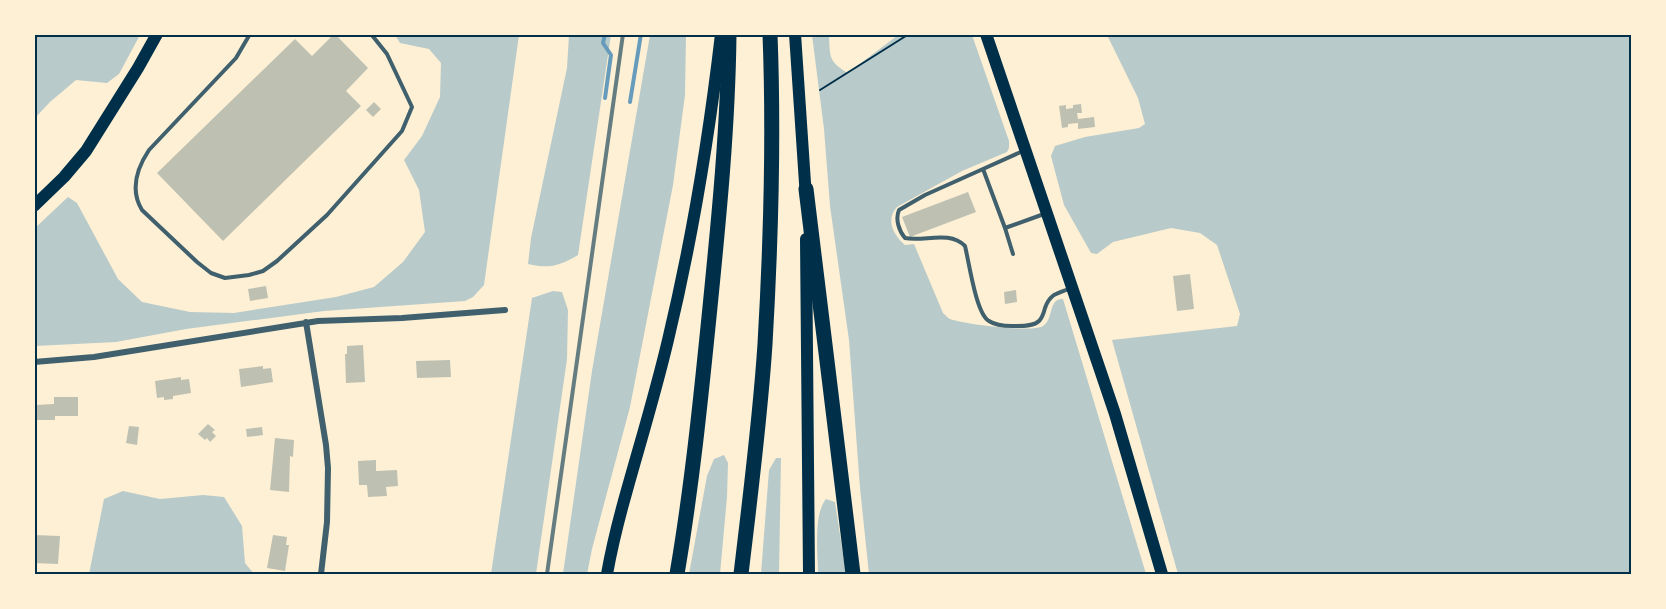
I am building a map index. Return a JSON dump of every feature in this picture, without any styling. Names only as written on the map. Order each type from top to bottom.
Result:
[{"type":"highway","points":[[677,574],[696,438],[720,210],[729,34]]},
{"type":"highway","points":[[741,574],[766,324],[772,178],[770,34]]},
{"type":"highway","points":[[806,189],[853,574]]},
{"type":"main road","points":[[34,206],[64,177],[86,151],[157,34]]},
{"type":"main road","points":[[607,574],[618,522],[668,342],[689,241],[713,98],[721,34]]},
{"type":"main road","points":[[795,34],[806,189],[809,574]]},
{"type":"main road","points":[[986,34],[1115,414],[1162,574]]},
{"type":"street","points":[[34,362],[122,353],[306,322],[505,310]]},
{"type":"street","points":[[306,322],[328,468],[327,522],[321,574]]},
{"type":"lane","points":[[250,34],[236,58],[149,150],[136,175],[138,203],[142,210],[197,262],[212,273],[225,278],[263,271],[277,261],[327,215],[402,130],[412,107],[387,54],[371,34]]},
{"type":"lane","points":[[1025,150],[925,195],[899,210],[897,218],[902,234],[905,238],[943,238],[956,240],[963,244],[979,306],[983,316],[995,324],[1016,326],[1036,323],[1041,318],[1049,299],[1073,288]]},
{"type":"lane","points":[[983,169],[1013,254]]},
{"type":"lane","points":[[1005,228],[1047,213]]},
{"type":"path","points":[[820,90],[909,34]]},
{"type":"shaded area","points":[[35,34],[140,35],[119,74],[107,83],[76,80],[35,118]]},
{"type":"shaded area","points":[[395,35],[519,35],[484,285],[473,297],[465,301],[324,311],[186,329],[116,342],[35,346],[35,228],[68,197],[77,203],[118,279],[142,302],[190,312],[234,313],[336,297],[374,287],[403,262],[425,232],[419,190],[404,160],[422,136],[440,97],[441,63],[429,49],[400,43]]},
{"type":"shaded area","points":[[569,35],[611,35],[578,255],[554,266],[535,266],[528,264],[531,238],[567,68]]},
{"type":"shaded area","points":[[650,35],[686,35],[685,95],[673,185],[630,407],[587,574],[563,574],[592,371]]},
{"type":"shaded area","points":[[812,35],[829,35],[833,61],[848,73],[898,35],[972,35],[1009,141],[1009,148],[1007,152],[962,171],[897,207],[893,212],[892,228],[905,245],[914,244],[943,313],[950,319],[998,327],[1037,328],[1043,326],[1049,319],[1055,302],[1063,299],[1146,574],[869,574],[849,340],[830,206],[824,129]]},
{"type":"shaded area","points":[[1107,35],[1631,35],[1631,574],[1178,574],[1112,340],[1237,326],[1240,314],[1217,245],[1200,233],[1171,228],[1113,242],[1097,254],[1091,253],[1064,205],[1051,156],[1055,146],[1085,137],[1139,128],[1145,124],[1138,98]]},
{"type":"shaded area","points":[[553,291],[562,292],[568,310],[567,359],[536,574],[491,574],[532,298]]},
{"type":"shaded area","points":[[724,455],[728,463],[727,497],[720,574],[689,574],[707,476],[714,459]]},
{"type":"shaded area","points":[[776,458],[781,458],[779,574],[761,574],[769,470]]},
{"type":"shaded area","points":[[123,491],[160,499],[203,495],[224,497],[242,526],[245,563],[254,574],[89,574],[104,499]]},
{"type":"shaded area","points":[[826,499],[835,502],[846,574],[818,574],[818,524]]},
{"type":"building","points":[[334,34],[368,68],[346,91],[361,106],[223,241],[157,173],[295,39],[312,56]]},
{"type":"building","points":[[374,102],[381,109],[373,117],[366,110]]},
{"type":"building","points":[[1081,104],[1082,113],[1077,113],[1078,119],[1094,117],[1095,127],[1078,129],[1078,123],[1068,124],[1068,127],[1062,128],[1059,106],[1066,105],[1066,109]]},
{"type":"building","points":[[968,192],[976,212],[910,237],[902,217]]},
{"type":"building","points":[[1190,274],[1194,309],[1177,311],[1173,276]]},
{"type":"building","points":[[266,286],[268,298],[250,301],[248,289]]},
{"type":"building","points":[[1016,290],[1017,302],[1005,304],[1004,292]]},
{"type":"building","points":[[363,345],[365,382],[346,383],[347,346]]},
{"type":"building","points":[[450,360],[451,377],[417,378],[416,361]]},
{"type":"building","points":[[263,366],[263,369],[271,368],[273,382],[241,387],[239,369]]},
{"type":"building","points":[[181,377],[181,380],[189,379],[191,393],[173,396],[173,399],[157,398],[155,381]]},
{"type":"building","points":[[54,397],[78,397],[78,416],[55,416],[55,420],[36,420],[36,405],[54,404]]},
{"type":"building","points":[[208,424],[215,430],[212,432],[216,436],[210,442],[198,434]]},
{"type":"building","points":[[129,426],[139,427],[137,445],[126,443]]},
{"type":"building","points":[[262,427],[263,435],[247,437],[246,429]]},
{"type":"building","points":[[275,438],[294,440],[293,457],[290,456],[289,492],[270,490]]},
{"type":"building","points":[[376,460],[376,471],[397,470],[398,486],[386,487],[387,496],[368,497],[367,485],[359,485],[358,461]]},
{"type":"building","points":[[34,535],[60,536],[58,564],[34,563]]},
{"type":"building","points":[[273,535],[287,537],[286,545],[289,545],[285,571],[267,568]]},
{"type":"waterway","points":[[605,34],[603,43],[611,55],[605,98]]},
{"type":"waterway","points":[[630,102],[641,34]]},
{"type":"railway","points":[[547,574],[623,34]]}]
